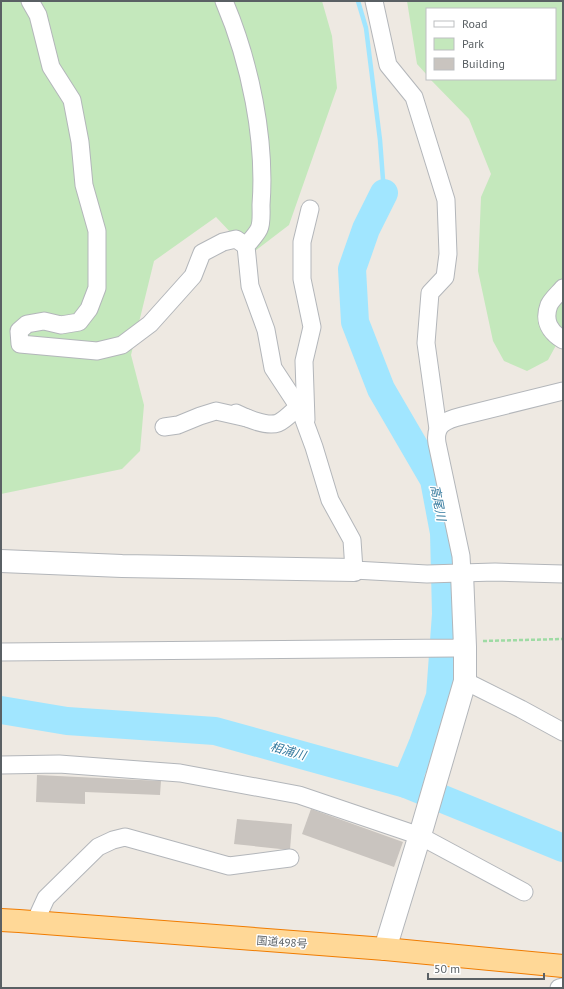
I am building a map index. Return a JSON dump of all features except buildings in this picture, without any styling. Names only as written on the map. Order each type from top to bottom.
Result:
[{"type":"highway","name":"国道498号","points":[[1,920],[385,949],[563,966]]},
{"type":"street","points":[[30,1],[38,15],[51,68],[72,100],[80,142],[84,184],[97,231],[97,288],[89,309],[79,322],[61,325],[44,321],[28,324],[19,331],[20,344],[97,351],[122,345],[150,324],[193,276],[202,253],[224,242],[236,239],[246,246]]},
{"type":"street","points":[[224,1],[234,24],[259,127],[263,179],[260,228],[246,246],[250,286],[266,330],[273,368],[298,407],[314,447],[330,500],[352,540],[354,570]]},
{"type":"street","points":[[374,1],[388,65],[414,97],[446,200],[448,254],[445,277],[430,294],[426,343],[438,429]]},
{"type":"street","points":[[307,428],[304,361],[312,327],[302,280],[302,242],[310,209]]},
{"type":"street","points":[[563,288],[549,305],[547,321],[553,334],[563,340]]},
{"type":"street","points":[[385,949],[422,830],[465,681],[455,573],[461,556],[435,434],[440,426],[447,420],[563,391]]},
{"type":"street","points":[[223,405],[247,418]]},
{"type":"street","points":[[164,427],[178,425],[200,416],[216,412],[264,423],[278,423],[298,407]]},
{"type":"street","points":[[1,561],[122,566],[354,570],[427,574],[495,572],[563,574]]},
{"type":"street","points":[[1,652],[434,648],[462,646]]},
{"type":"street","points":[[465,681],[563,732]]},
{"type":"street","points":[[1,764],[59,764],[180,773],[299,795],[422,830],[524,892]]},
{"type":"street","points":[[35,922],[46,898],[98,847],[113,840],[125,838],[228,866],[290,858]]},
{"type":"street","points":[[559,988],[563,987]]},
{"type":"path","points":[[462,646],[563,639]]},
{"type":"green space","points":[[1,1],[322,1],[332,36],[337,88],[289,225],[251,254],[216,217],[154,261],[131,355],[144,405],[140,451],[122,469],[1,494]]},
{"type":"green space","points":[[407,1],[563,1],[563,324],[560,338],[548,360],[527,371],[504,361],[493,341],[478,271],[481,197],[491,174],[469,119],[431,80],[556,80],[556,8],[426,8],[426,74],[417,64]]},
{"type":"waterway","points":[[358,1],[366,28],[380,140],[384,193]]},
{"type":"waterway","name":"高尾川","points":[[384,193],[366,229],[352,269],[355,322],[381,389],[434,480],[444,533],[446,614],[440,696],[406,784]]},
{"type":"waterway","name":"相浦川","points":[[1,710],[67,721],[215,731],[406,784],[563,848]]}]
